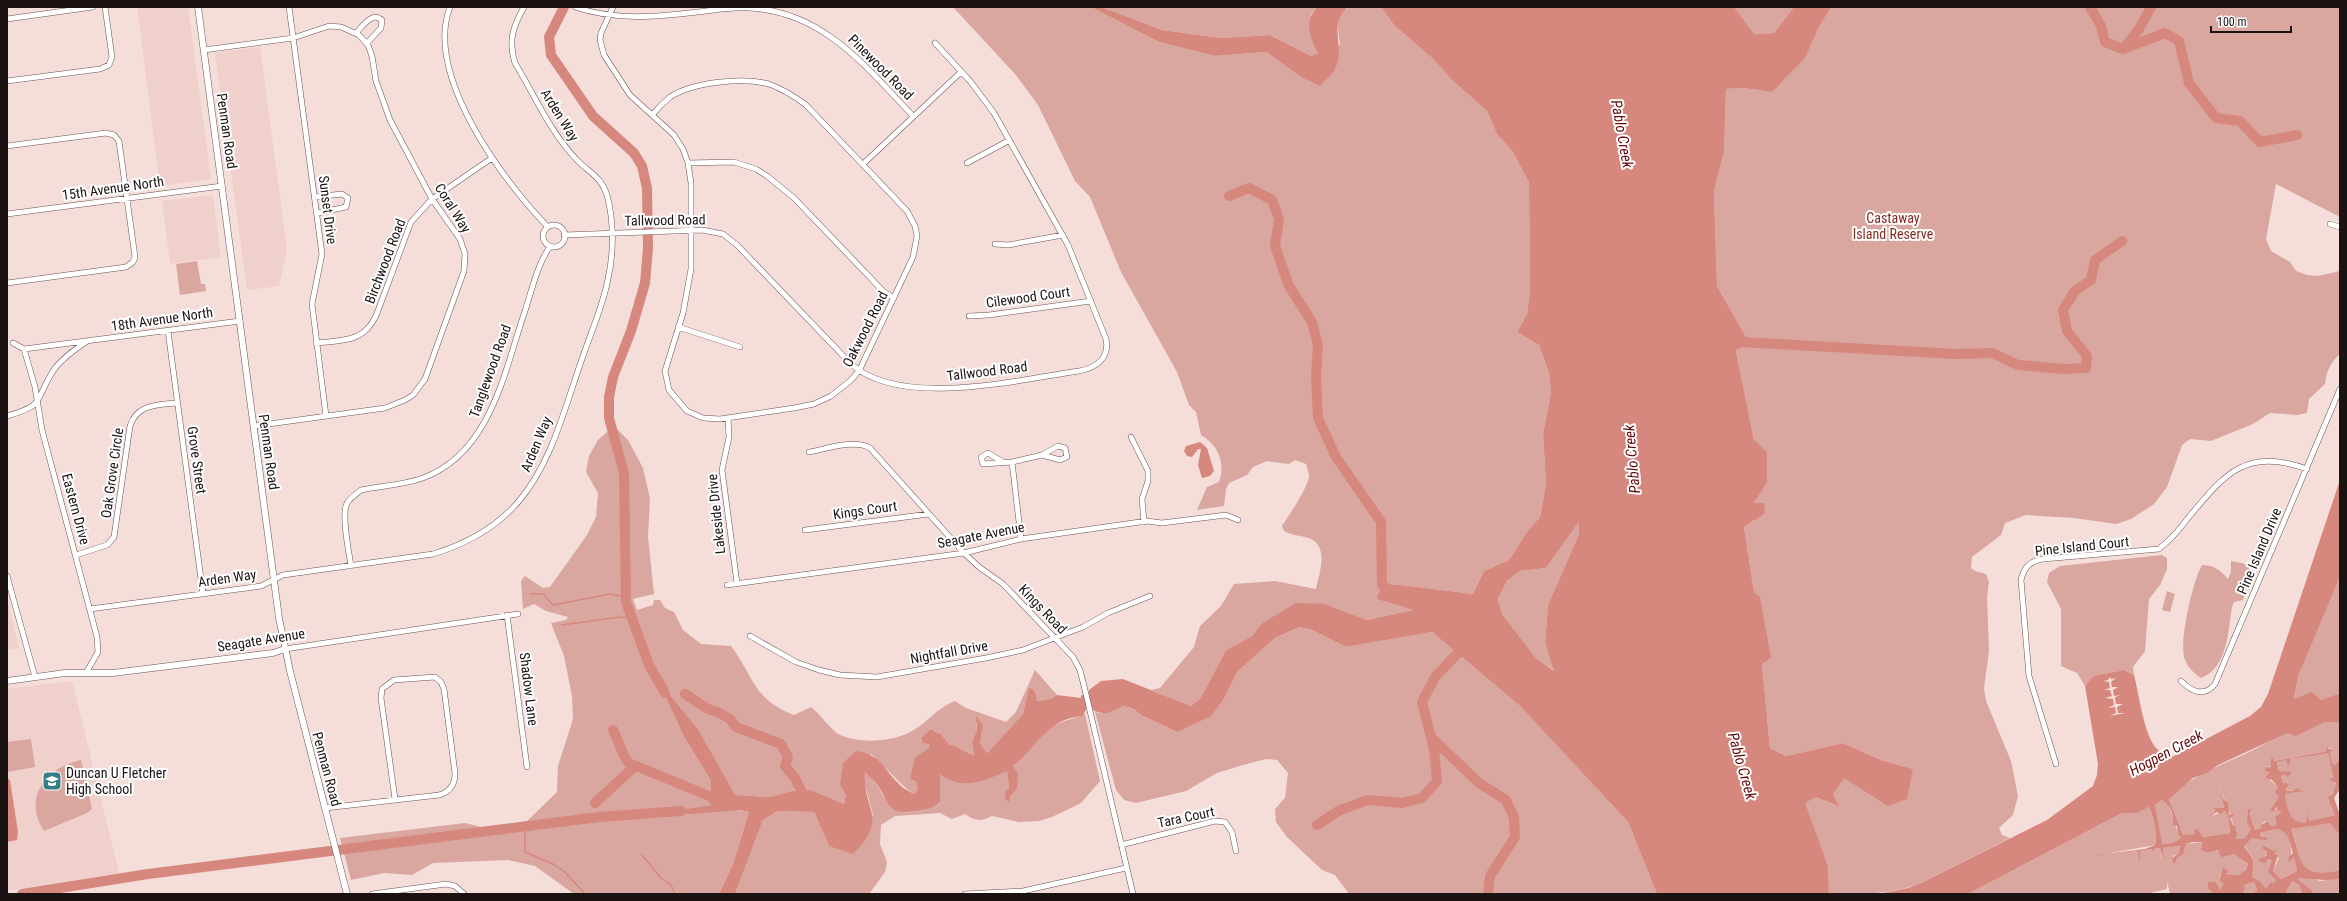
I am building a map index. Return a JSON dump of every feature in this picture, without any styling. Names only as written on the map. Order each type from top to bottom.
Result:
[{"type":"street","points":[[7,19],[93,7]]},
{"type":"street","points":[[7,81],[100,69],[109,65],[112,57],[105,7]]},
{"type":"street","name":"Penman Road","points":[[198,7],[274,579],[285,649],[347,894]]},
{"type":"street","name":"Sunset Drive","points":[[289,7],[322,254],[321,264],[312,296],[316,342],[326,416]]},
{"type":"street","points":[[450,7],[445,35],[448,72],[456,93],[492,158],[518,194],[548,227]]},
{"type":"street","name":"Arden Way","points":[[90,609],[261,586],[283,575],[420,557],[448,549],[484,532],[519,501],[539,472],[552,444],[604,294],[609,271],[612,233],[609,204],[603,186],[594,173],[580,163],[560,140],[515,63],[510,49],[510,38],[524,7]]},
{"type":"street","name":"Pinewood Road","points":[[575,7],[610,15],[649,18],[750,8],[777,12],[800,19],[824,31],[853,53],[913,116]]},
{"type":"street","points":[[610,15],[613,7]]},
{"type":"street","name":"Oakwood Road","points":[[610,15],[601,33],[601,49],[630,96],[653,114],[678,140],[688,163],[692,230],[690,278],[678,327],[666,366],[669,390],[679,404],[694,415],[710,419],[728,418],[814,404],[831,396],[859,371],[913,257],[917,236],[915,226],[907,211],[864,164],[806,105],[791,93],[768,84],[741,81],[686,89],[670,97],[653,114]]},
{"type":"street","points":[[356,33],[375,16],[382,20],[381,28],[367,44]]},
{"type":"street","name":"Coral Way","points":[[204,50],[293,38],[329,26],[341,27],[356,33],[367,44],[372,56],[380,97],[390,120],[432,199],[460,240],[465,254],[465,263],[461,282],[430,371],[413,394],[398,404],[370,411],[254,426]]},
{"type":"street","name":"Tallwood Road","points":[[564,235],[692,230],[714,231],[730,239],[859,371],[876,380],[917,388],[937,388],[970,386],[1089,369],[1102,360],[1108,345],[1063,236],[1008,141],[994,113],[935,43]]},
{"type":"street","points":[[864,164],[961,72]]},
{"type":"street","points":[[7,146],[106,133],[114,135],[119,141],[134,252],[133,262],[122,268],[7,283]]},
{"type":"street","points":[[967,163],[1008,141]]},
{"type":"street","name":"Birchwood Road","points":[[316,342],[355,337],[369,328],[376,316],[406,231],[418,212],[432,199],[492,158]]},
{"type":"street","points":[[688,163],[734,162],[756,169],[767,176],[794,198],[884,292],[894,298]]},
{"type":"street","name":"15th Avenue North","points":[[7,214],[222,186]]},
{"type":"street","points":[[315,197],[342,194],[348,198],[346,207],[317,213]]},
{"type":"street","points":[[2330,224],[2340,227]]},
{"type":"street","points":[[558,226],[564,235],[560,245],[550,247],[543,239],[543,232],[548,227],[558,226]]},
{"type":"street","points":[[995,244],[1008,245],[1063,236]]},
{"type":"street","name":"Tanglewood Road","points":[[351,566],[345,513],[347,504],[354,495],[361,490],[415,481],[434,474],[466,450],[482,428],[494,402],[530,294],[550,247]]},
{"type":"street","name":"Cilewood Court","points":[[969,316],[989,316],[1091,301]]},
{"type":"street","name":"18th Avenue North","points":[[24,349],[240,321]]},
{"type":"street","points":[[678,327],[740,347]]},
{"type":"street","name":"Grove Street","points":[[168,331],[203,594]]},
{"type":"street","name":"18th Avenue North","points":[[38,402],[54,371],[72,352],[87,341]]},
{"type":"street","points":[[13,344],[24,349]]},
{"type":"street","name":"Eastern Drive","points":[[24,349],[38,402],[42,430],[97,637],[98,652],[86,673]]},
{"type":"street","name":"Pine Island Drive","points":[[2181,681],[2194,692],[2200,693],[2211,689],[2215,684],[2340,389]]},
{"type":"street","points":[[7,416],[27,410],[38,402]]},
{"type":"street","name":"Oak Grove Circle","points":[[76,555],[107,545],[114,537],[130,426],[136,414],[148,407],[177,403]]},
{"type":"street","name":"Lakeside Drive","points":[[728,418],[729,437],[722,470],[737,583]]},
{"type":"street","points":[[1131,437],[1148,471],[1148,481],[1142,498],[1144,522]]},
{"type":"street","name":"Kings Road","points":[[809,452],[854,445],[864,445],[870,448],[964,552],[979,567],[1002,584],[1054,637],[1077,663],[1090,709],[1133,894]]},
{"type":"street","points":[[1003,462],[1012,462],[1042,455]]},
{"type":"street","name":"Pine Island Court","points":[[2056,764],[2029,676],[2020,580],[2027,566],[2035,560],[2159,549],[2221,480],[2234,470],[2244,465],[2266,461],[2283,462],[2307,469]]},
{"type":"street","points":[[1012,462],[1021,539]]},
{"type":"street","name":"Kings Court","points":[[805,530],[929,514]]},
{"type":"street","name":"Seagate Avenue","points":[[727,585],[964,552],[1021,539],[1144,522],[1162,523],[1226,515],[1238,520]]},
{"type":"street","points":[[7,576],[35,677]]},
{"type":"street","name":"Nightfall Drive","points":[[750,636],[796,662],[819,670],[860,677],[898,674],[1023,650],[1082,627],[1108,613],[1150,596]]},
{"type":"street","name":"Seagate Avenue","points":[[7,681],[65,673],[113,673],[273,653],[285,649],[518,614]]},
{"type":"street","name":"Shadow Lane","points":[[507,615],[527,766]]},
{"type":"street","points":[[325,808],[439,795],[450,789],[454,783],[455,773],[444,689],[439,679],[431,677],[394,680],[384,686],[382,698],[395,799]]},
{"type":"street","name":"Tara Court","points":[[1121,845],[1215,821],[1225,822],[1232,832],[1236,851]]},
{"type":"street","points":[[965,894],[1024,891],[1126,868]]},
{"type":"street","points":[[372,894],[446,884],[455,886],[464,894]]},
{"type":"shaded area","points":[[137,7],[188,7],[211,179],[160,186]]},
{"type":"shaded area","points":[[260,47],[287,250],[279,286],[247,290],[215,53]]},
{"type":"shaded area","points":[[213,195],[221,257],[170,264],[162,201]]},
{"type":"shaded area","points":[[7,599],[19,648],[7,649]]},
{"type":"shaded area","name":"Duncan U Fletcher High School","points":[[72,681],[119,873],[7,891],[7,689]]},
{"type":"green space","points":[[953,7],[1091,7],[1159,42],[1215,56],[1266,52],[1301,77],[1340,44],[1338,20],[1340,14],[1351,8],[1381,7],[1394,25],[1432,58],[1453,81],[1487,111],[1497,134],[1513,152],[1529,183],[1530,292],[1527,314],[1517,332],[1539,345],[1549,373],[1551,392],[1543,434],[1546,484],[1540,517],[1527,532],[1509,560],[1484,571],[1473,594],[1401,585],[1382,585],[1376,599],[1413,610],[1367,620],[1325,604],[1261,624],[1252,636],[1226,650],[1200,699],[1191,706],[1151,690],[1160,688],[1194,647],[1200,626],[1221,606],[1234,584],[1275,581],[1316,589],[1321,562],[1320,548],[1317,543],[1311,539],[1287,533],[1284,531],[1282,526],[1298,501],[1308,481],[1308,470],[1306,464],[1295,460],[1289,464],[1267,461],[1253,467],[1247,475],[1229,483],[1226,489],[1224,506],[1197,510],[1207,487],[1219,482],[1222,468],[1219,455],[1212,444],[1201,435],[1196,412],[1189,405],[1177,372],[1121,272],[1090,197],[1075,181],[1038,105],[1015,74]]},
{"type":"green space","points":[[1102,7],[1317,7],[1311,14],[1318,53],[1311,56],[1270,35],[1221,38],[1162,30]]},
{"type":"green space","points":[[1734,7],[1794,7],[1774,33],[1753,34]]},
{"type":"green space","name":"Castaway Island Reserve","points":[[1831,7],[2340,7],[2340,217],[2276,184],[2266,239],[2271,251],[2290,262],[2296,271],[2307,275],[2318,276],[2340,271],[2340,354],[2334,360],[2326,375],[2325,384],[2309,399],[2307,413],[2298,415],[2270,413],[2253,424],[2211,441],[2190,439],[2182,445],[2167,487],[2154,504],[2131,519],[2116,524],[2074,518],[2026,515],[2005,523],[2001,535],[1972,557],[1971,568],[1975,571],[1986,574],[1989,582],[1987,597],[1989,651],[1984,688],[1986,701],[2011,761],[2018,796],[2013,815],[1999,828],[2002,835],[2010,838],[1923,882],[1888,892],[1865,894],[1829,894],[1828,866],[1804,803],[1816,797],[1840,807],[1833,794],[1843,778],[1913,769],[1881,760],[1843,743],[1786,756],[1770,748],[1762,663],[1760,597],[1754,592],[1744,527],[1754,521],[1754,503],[1767,483],[1754,440],[1736,351],[1746,337],[1717,286],[1714,191],[1724,152],[1726,89],[1743,88],[1772,92]]},
{"type":"green space","points":[[197,261],[201,284],[205,284],[206,291],[180,295],[176,264]]},
{"type":"green space","points":[[614,426],[628,440],[643,468],[650,499],[648,537],[654,594],[633,599],[637,610],[653,605],[654,600],[660,600],[665,608],[674,612],[683,630],[701,644],[731,646],[762,694],[780,709],[794,715],[811,707],[833,730],[840,735],[867,741],[896,738],[904,735],[924,723],[937,711],[955,701],[966,708],[1006,722],[1016,712],[1035,670],[1057,695],[1051,699],[1037,701],[1029,690],[1023,714],[987,753],[980,743],[983,725],[976,723],[977,730],[972,742],[974,755],[949,744],[941,734],[934,732],[931,729],[929,748],[910,779],[916,780],[918,790],[914,794],[902,785],[871,754],[846,795],[844,804],[811,790],[792,791],[769,797],[734,795],[698,729],[660,684],[683,735],[711,781],[711,805],[670,812],[739,810],[749,812],[733,864],[719,894],[574,894],[535,866],[508,860],[433,863],[412,875],[384,873],[351,880],[340,838],[465,823],[481,827],[526,822],[557,792],[558,766],[573,719],[572,696],[564,656],[551,623],[566,620],[568,617],[546,611],[534,604],[523,609],[521,581],[525,576],[543,588],[550,587],[587,535],[596,517],[598,493],[586,472],[589,456],[598,440]]},
{"type":"green space","points":[[1579,522],[1579,534],[1548,605],[1545,642],[1555,671],[1536,658],[1502,614],[1498,599],[1507,581],[1520,571],[1546,568]]},
{"type":"green space","points":[[2162,555],[2167,558],[2167,569],[2160,585],[2149,599],[2145,651],[2133,667],[2134,675],[2124,670],[2093,676],[2085,686],[2077,673],[2061,666],[2061,609],[2047,582],[2049,573],[2060,566]]},
{"type":"green space","points":[[2231,561],[2249,566],[2249,578],[2243,600],[2234,602],[2232,607],[2228,637],[2222,657],[2217,666],[2210,673],[2201,678],[2188,666],[2183,652],[2185,627],[2191,597],[2202,565],[2210,566],[2216,569],[2228,579],[2231,572]]},
{"type":"green space","points":[[2340,577],[2340,693],[2321,700],[2294,699],[2298,677]]},
{"type":"green space","points":[[2167,591],[2175,594],[2170,612],[2162,610]]},
{"type":"green space","points":[[1300,627],[1312,630],[1346,647],[1432,632],[1520,706],[1628,822],[1657,894],[1349,894],[1335,875],[1322,870],[1287,837],[1276,822],[1275,809],[1285,798],[1288,773],[1277,760],[1266,759],[1217,773],[1186,791],[1136,803],[1124,800],[1116,790],[1095,712],[1106,714],[1124,706],[1134,709],[1141,715],[1177,732],[1225,697],[1237,672],[1275,638]]},
{"type":"green space","points":[[1085,714],[1100,781],[1081,803],[1052,817],[1039,821],[1019,822],[992,816],[978,820],[965,814],[952,819],[940,813],[895,816],[881,825],[880,844],[887,862],[885,872],[869,894],[735,894],[763,820],[778,811],[814,812],[829,846],[873,815],[864,781],[865,772],[876,783],[892,808],[902,812],[926,810],[940,802],[940,774],[974,779],[989,777],[1007,770],[1009,788],[1005,791],[1010,797],[1017,789],[1013,766],[1037,739],[1056,724]]},
{"type":"green space","points":[[2325,722],[2340,722],[2340,759],[2335,765],[2332,763],[2330,752],[2335,750],[2327,747],[2327,750],[2323,752],[2274,761],[2271,766],[2268,766],[2271,781],[2278,787],[2279,797],[2269,811],[2278,808],[2281,814],[2275,820],[2275,826],[2271,826],[2268,821],[2263,822],[2261,828],[2255,830],[2250,815],[2251,811],[2248,817],[2251,829],[2245,838],[2235,839],[2235,829],[2219,784],[2224,808],[2214,808],[2215,812],[2212,816],[2224,811],[2228,816],[2230,833],[2203,837],[2199,831],[2193,836],[2183,835],[2169,799],[2175,792],[2204,773],[2250,752],[2286,733],[2310,728]]},
{"type":"green space","points":[[31,739],[35,767],[7,772],[7,742]]},
{"type":"green space","points":[[2328,752],[2335,776],[2335,787],[2330,799],[2336,815],[2309,821],[2308,814],[2306,822],[2296,821],[2290,814],[2285,794],[2302,791],[2285,790],[2281,775],[2287,773],[2279,771],[2277,761],[2286,760],[2288,764],[2290,759]]},
{"type":"green space","points":[[81,760],[92,809],[87,813],[44,831],[38,818],[36,807],[37,795],[42,785],[58,769]]},
{"type":"green space","points":[[2162,800],[2167,802],[2181,838],[2172,843],[2161,844],[2155,805]]},
{"type":"green space","points":[[2149,807],[2155,826],[2155,845],[2105,854],[2138,851],[2140,856],[2139,851],[2151,849],[2155,853],[2154,849],[2160,848],[2162,861],[2162,848],[2182,846],[2178,854],[2173,856],[2174,864],[2186,844],[2203,842],[2204,851],[2208,853],[2219,850],[2225,856],[2228,854],[2234,854],[2248,864],[2246,870],[2242,873],[2234,875],[2222,870],[2219,878],[2224,887],[2221,890],[2215,881],[2208,882],[2214,894],[2170,894],[2167,881],[2167,889],[2145,894],[1968,894],[2122,813],[2138,813]]},
{"type":"green space","points":[[2330,822],[2340,835],[2340,870],[2318,872],[2308,869],[2303,866],[2300,861],[2291,829]]},
{"type":"green space","points":[[2276,829],[2285,832],[2290,840],[2291,858],[2294,857],[2297,871],[2281,879],[2273,871],[2279,858],[2274,854],[2276,849],[2273,851],[2265,850],[2267,853],[2263,858],[2272,861],[2272,875],[2276,880],[2274,883],[2271,882],[2266,888],[2260,881],[2252,877],[2253,860],[2244,845],[2252,838],[2265,838],[2259,833]]},
{"type":"green space","points":[[2309,877],[2320,881],[2340,878],[2340,894],[2313,894],[2312,890],[2297,879]]},
{"type":"green space","points":[[2292,881],[2299,885],[2302,894],[2285,894]]},
{"type":"green space","points":[[2254,882],[2257,890],[2252,894],[2242,894],[2244,885]]},
{"type":"water","points":[[1091,7],[1102,7],[1162,30],[1221,38],[1270,35],[1311,56],[1318,53],[1310,36],[1309,30],[1310,19],[1317,7],[1348,7],[1342,14],[1339,21],[1338,61],[1335,69],[1320,86],[1301,77],[1266,52],[1215,56],[1159,42]]},
{"type":"water","name":"Pablo Creek","points":[[1381,7],[1734,7],[1754,34],[1774,33],[1794,7],[1831,7],[1818,28],[1805,58],[1772,92],[1743,88],[1726,89],[1724,152],[1714,191],[1717,286],[1746,337],[1736,351],[1754,440],[1767,452],[1767,483],[1754,503],[1765,503],[1764,514],[1744,527],[1754,592],[1760,597],[1771,658],[1762,664],[1770,748],[1786,756],[1843,743],[1881,760],[1913,769],[1907,799],[1888,806],[1844,778],[1833,794],[1840,807],[1816,797],[1805,803],[1828,866],[1829,894],[1657,894],[1628,822],[1520,706],[1432,632],[1346,647],[1312,630],[1300,627],[1275,638],[1237,672],[1225,697],[1211,716],[1177,732],[1141,715],[1134,709],[1124,706],[1106,714],[1094,711],[1091,706],[1087,707],[1083,716],[1070,718],[1060,722],[1051,728],[1013,766],[1018,774],[1017,789],[1010,797],[1009,802],[1006,800],[1005,791],[1009,788],[1007,771],[973,783],[957,782],[940,774],[940,802],[928,809],[900,812],[894,810],[890,806],[876,783],[865,772],[865,785],[872,813],[872,822],[870,831],[853,854],[829,846],[814,812],[778,811],[763,820],[735,894],[719,894],[733,864],[749,812],[739,810],[692,814],[667,812],[711,805],[711,781],[683,735],[659,682],[698,729],[735,795],[769,797],[792,791],[811,790],[844,804],[846,795],[840,785],[843,763],[856,751],[865,753],[877,759],[900,785],[914,794],[918,790],[916,781],[910,779],[915,758],[929,748],[929,744],[923,743],[921,738],[931,729],[941,734],[949,744],[974,755],[972,742],[977,730],[976,716],[983,725],[980,743],[987,753],[1023,714],[1029,688],[1034,690],[1037,701],[1051,699],[1057,695],[1081,698],[1081,695],[1089,696],[1089,690],[1101,681],[1123,679],[1191,706],[1200,699],[1226,650],[1252,636],[1261,624],[1296,603],[1325,604],[1367,620],[1413,610],[1376,599],[1382,585],[1401,585],[1473,594],[1484,571],[1509,560],[1527,532],[1540,517],[1546,484],[1543,434],[1551,392],[1549,373],[1539,345],[1517,332],[1527,314],[1530,292],[1529,183],[1513,152],[1497,134],[1487,111],[1453,81],[1432,58],[1394,25]],"holes":[[[1579,522],[1579,534],[1548,605],[1545,642],[1554,671],[1536,658],[1502,614],[1498,599],[1507,581],[1520,571],[1546,568]]]},
{"type":"water","points":[[1200,442],[1207,448],[1214,471],[1210,476],[1202,478],[1198,465],[1201,449],[1198,449],[1192,457],[1187,456],[1184,451],[1186,446]]},
{"type":"water","points":[[2340,480],[2340,577],[2298,677],[2294,699],[2312,692],[2321,700],[2340,693],[2340,722],[2325,722],[2296,736],[2288,733],[2283,735],[2218,765],[2207,773],[2193,778],[2169,799],[2183,835],[2195,834],[2194,830],[2198,829],[2203,837],[2230,833],[2228,816],[2224,811],[2220,814],[2217,812],[2209,817],[2215,812],[2214,808],[2224,808],[2219,784],[2224,800],[2228,803],[2229,815],[2235,814],[2230,818],[2233,825],[2237,828],[2235,829],[2237,833],[2236,839],[2245,838],[2251,829],[2247,823],[2248,810],[2251,808],[2250,815],[2255,830],[2261,828],[2261,825],[2268,821],[2271,826],[2275,826],[2275,817],[2281,813],[2276,807],[2274,811],[2269,811],[2279,797],[2275,792],[2278,787],[2271,779],[2265,778],[2270,772],[2265,771],[2265,769],[2271,766],[2271,759],[2273,757],[2274,761],[2323,752],[2327,750],[2327,746],[2329,749],[2336,750],[2330,752],[2332,763],[2335,765],[2340,759],[2340,789],[2334,798],[2340,815],[2340,835],[2330,823],[2291,829],[2299,857],[2304,866],[2318,872],[2340,870],[2340,878],[2329,880],[2297,879],[2312,890],[2313,894],[2302,894],[2299,885],[2292,881],[2285,894],[2252,894],[2257,890],[2254,882],[2244,885],[2245,888],[2242,894],[2214,894],[2208,888],[2208,882],[2215,881],[2221,890],[2223,884],[2219,880],[2223,867],[2229,872],[2227,874],[2238,875],[2246,870],[2248,864],[2234,854],[2221,857],[2218,850],[2208,853],[2201,850],[2203,842],[2186,844],[2183,854],[2178,857],[2174,865],[2172,858],[2178,854],[2181,846],[2163,848],[2163,860],[2160,848],[2154,849],[2155,853],[2151,849],[2140,851],[2140,864],[2138,851],[2091,856],[2145,849],[2155,845],[2155,826],[2149,807],[2138,813],[2122,813],[1968,894],[1878,894],[1908,888],[1923,882],[2047,820],[2093,786],[2097,775],[2098,764],[2085,686],[2093,676],[2124,670],[2134,675],[2142,714],[2152,743],[2161,752],[2174,756],[2250,716],[2261,707],[2268,694]],"holes":[[[2328,753],[2334,778],[2329,779],[2336,783],[2333,794],[2328,797],[2335,815],[2309,821],[2308,812],[2306,822],[2296,821],[2290,814],[2285,794],[2305,791],[2299,790],[2298,788],[2292,791],[2285,790],[2289,784],[2283,783],[2281,775],[2286,775],[2288,778],[2291,772],[2279,771],[2277,762],[2286,760],[2288,765],[2290,764],[2290,759]],[[2162,800],[2170,807],[2173,825],[2177,826],[2178,834],[2181,838],[2172,843],[2162,844],[2155,805]],[[2276,829],[2286,834],[2293,853],[2289,857],[2288,863],[2294,857],[2297,871],[2281,879],[2273,871],[2278,855],[2274,854],[2277,848],[2273,851],[2264,846],[2262,848],[2267,852],[2266,856],[2259,859],[2259,862],[2265,863],[2268,859],[2272,861],[2268,872],[2276,880],[2274,883],[2271,882],[2266,888],[2260,881],[2252,877],[2253,860],[2244,846],[2252,838],[2266,840],[2268,838],[2261,836],[2260,833]]]},
{"type":"water","points":[[7,778],[10,780],[18,832],[17,840],[7,842]]},
{"type":"pier","points":[[2110,677],[2111,679],[2116,678],[2111,682],[2112,687],[2118,687],[2113,690],[2114,696],[2121,695],[2115,697],[2116,704],[2123,704],[2117,707],[2118,713],[2125,713],[2110,716],[2116,713],[2115,707],[2108,708],[2114,705],[2113,699],[2105,698],[2112,696],[2110,690],[2104,690],[2110,688],[2109,682],[2103,681],[2108,680]]},
{"type":"waterway","points":[[564,7],[549,37],[551,55],[593,116],[634,153],[642,166],[647,188],[648,248],[645,283],[631,331],[613,377],[609,397],[609,418],[624,473],[626,602],[649,665],[665,693]]},
{"type":"waterway","points":[[2090,7],[2101,26],[2105,42],[2123,49],[2139,29],[2151,7]]},
{"type":"waterway","points":[[2123,49],[2165,33],[2179,41],[2189,83],[2216,118],[2240,121],[2260,142],[2297,135]]},
{"type":"waterway","points":[[1229,196],[1249,188],[1272,200],[1279,219],[1275,246],[1289,286],[1312,322],[1318,345],[1316,377],[1318,418],[1336,457],[1381,522],[1382,585],[1393,592]]},
{"type":"waterway","points":[[1729,347],[1742,342],[1956,354],[1992,353],[2018,365],[2064,369],[2086,368],[2087,356],[2067,331],[2063,310],[2075,291],[2091,280],[2095,260],[2122,241]]},
{"type":"waterway","points":[[530,594],[543,594],[553,605],[610,594],[626,597]]},
{"type":"waterway","points":[[562,625],[620,617],[632,618]]},
{"type":"waterway","points":[[1317,825],[1340,810],[1368,800],[1402,803],[1422,798],[1437,781],[1434,749],[1422,702],[1435,677],[1458,653],[1472,651]]},
{"type":"waterway","points":[[685,694],[708,709],[720,713],[730,719],[736,727],[781,744],[788,757],[785,766],[795,778],[804,797]]},
{"type":"waterway","points":[[613,730],[624,756],[629,763],[709,796],[721,806]]},
{"type":"waterway","points":[[1431,737],[1479,783],[1506,800],[1514,818],[1515,837],[1490,876],[1488,894]]},
{"type":"waterway","points":[[595,803],[635,766]]},
{"type":"waterway","points":[[22,894],[148,874],[599,817],[681,811]]},
{"type":"waterway","points":[[525,827],[525,852],[553,864],[565,872],[585,894]]},
{"type":"waterway","points":[[642,855],[661,878],[671,885],[675,894]]},
{"type":"place","name":"Duncan U Fletcher High School","points":[[52,781]]},
{"type":"water label","name":"Hogpen Creek","points":[[2166,753]]}]
